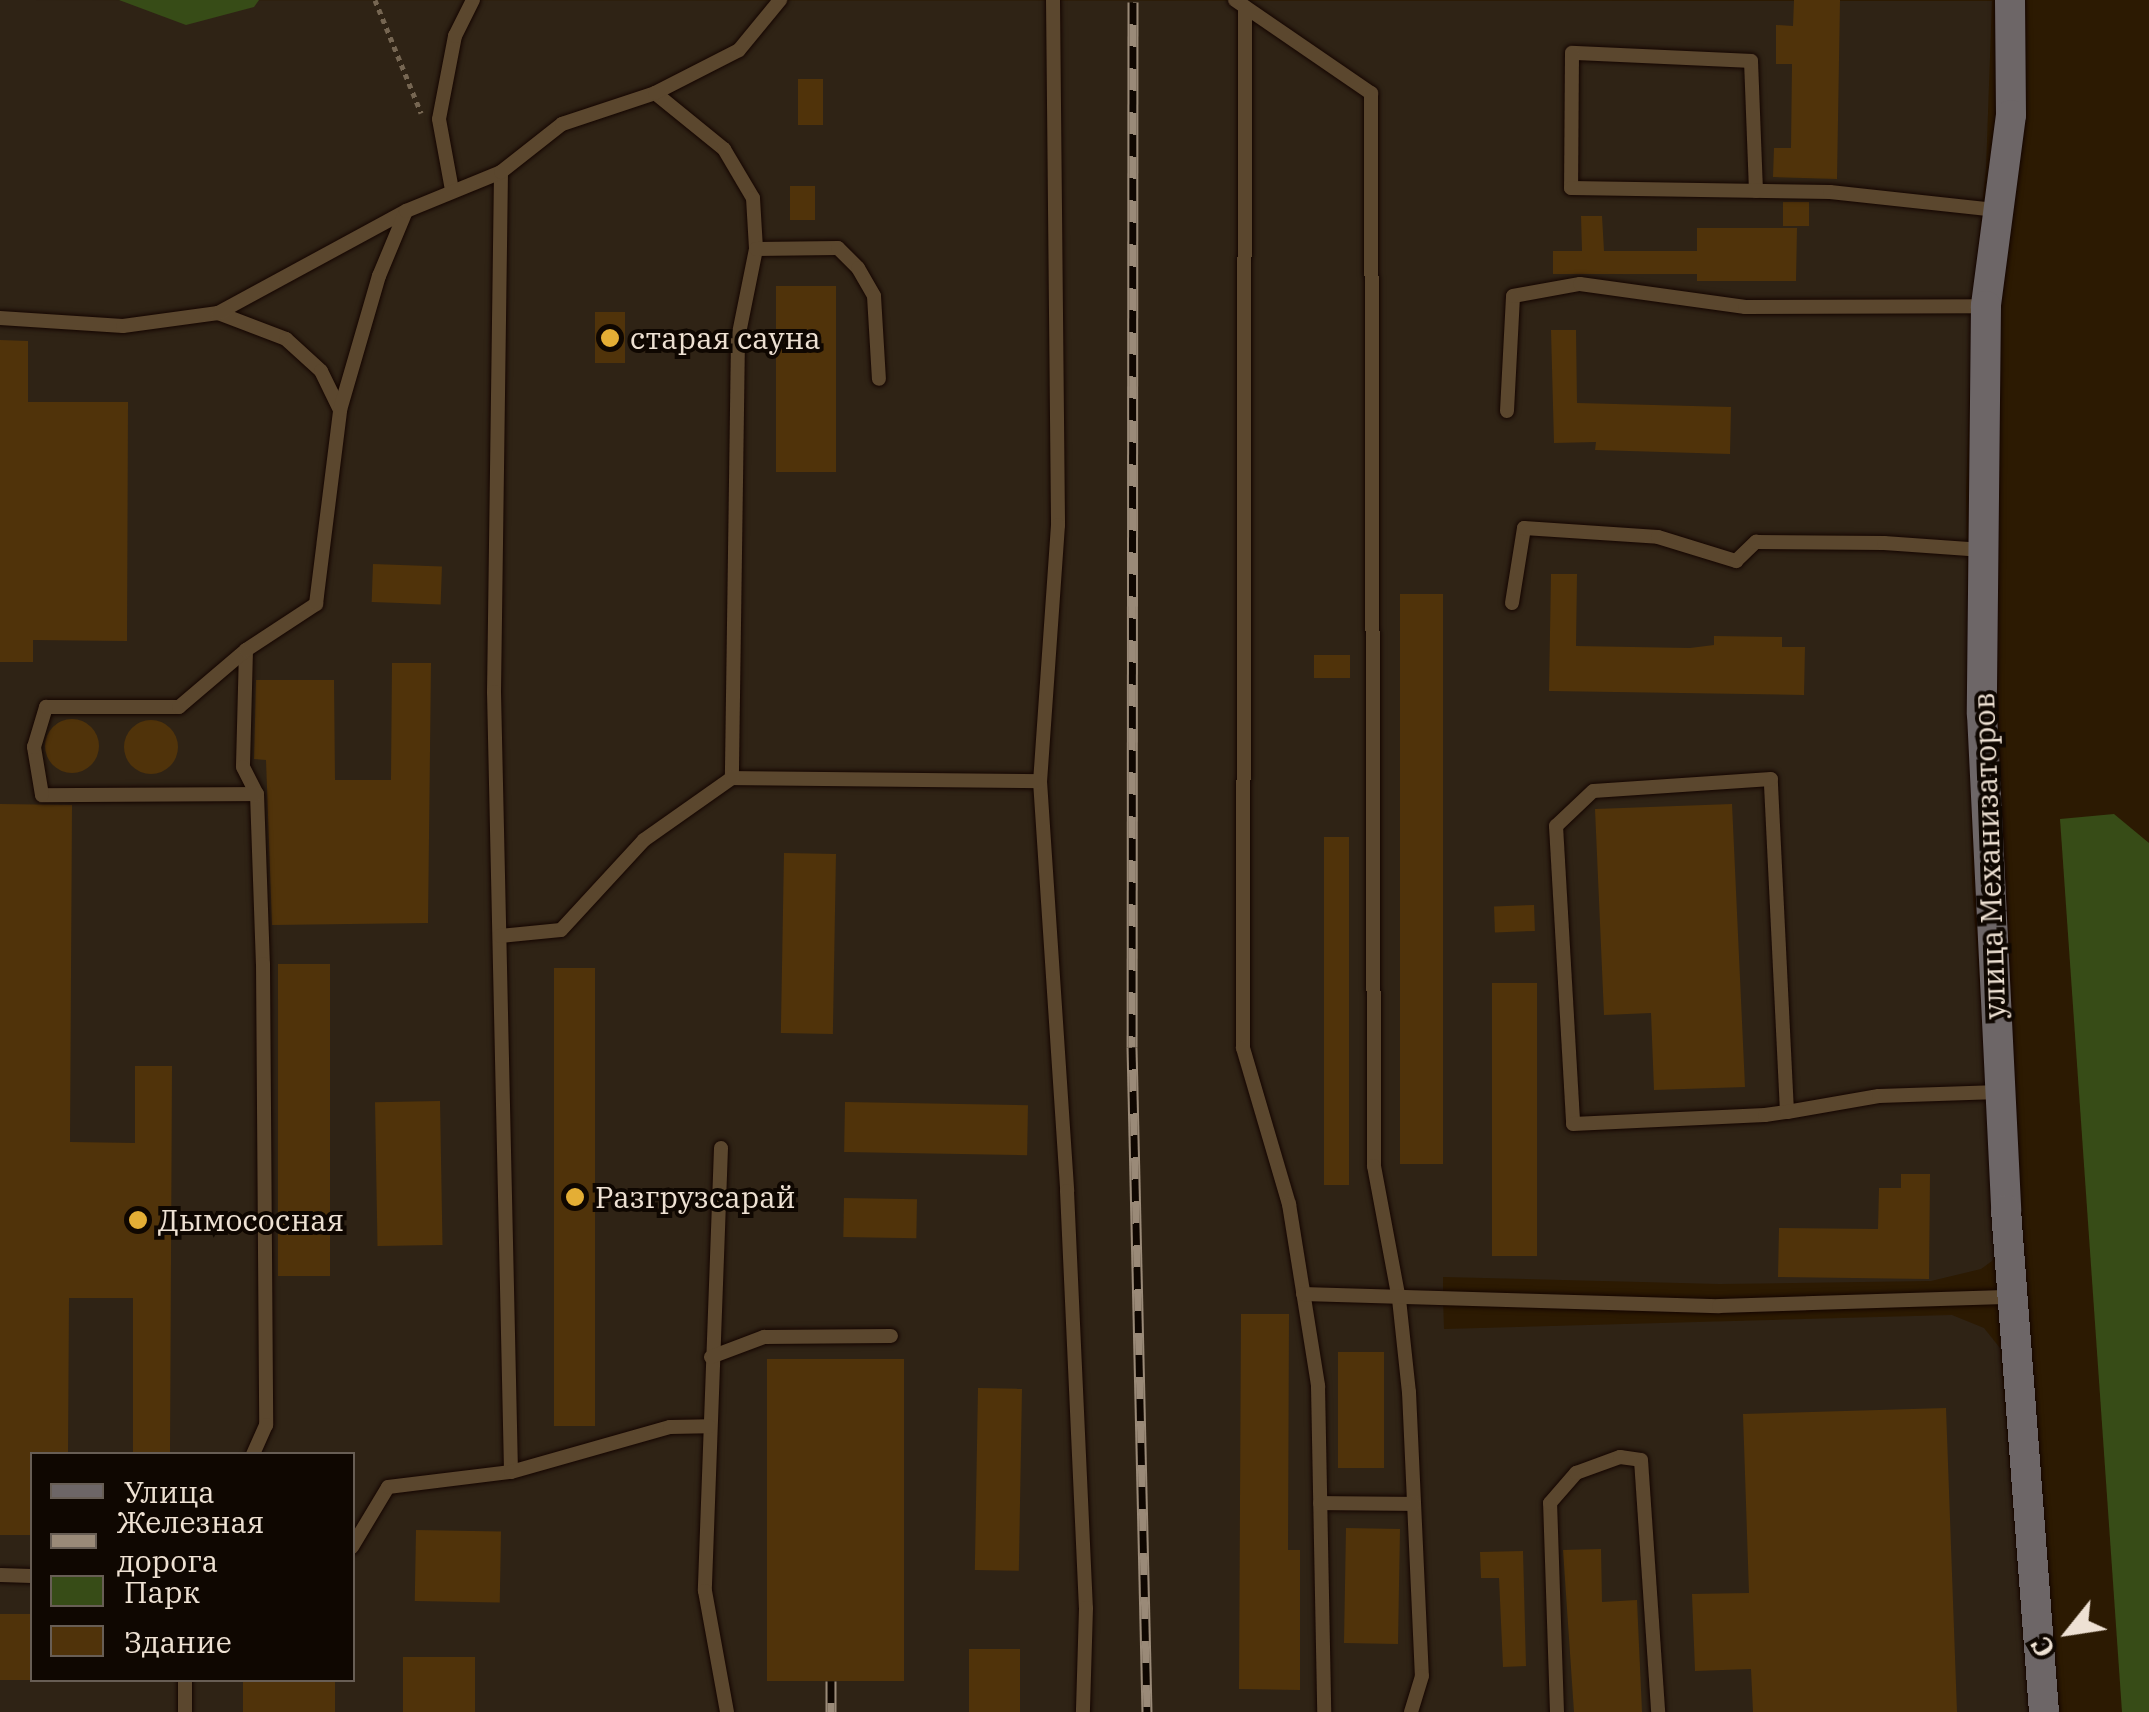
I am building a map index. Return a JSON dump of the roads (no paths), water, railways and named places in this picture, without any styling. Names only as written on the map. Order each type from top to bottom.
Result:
[{"type":"street","name":"улица Механизаторов","points":[[2010,0],[2011,115],[1986,306],[1982,732],[1999,1092],[2044,1712]]},
{"type":"lane","points":[[452,190],[439,119],[454,36],[473,0]]},
{"type":"lane","points":[[0,318],[123,326],[218,313],[406,211],[501,172],[562,124],[655,93],[739,50],[780,0]]},
{"type":"lane","points":[[1054,0],[1058,525],[1040,781],[1068,1211],[1086,1608],[1083,1712]]},
{"type":"lane","points":[[1240,4],[1244,1048],[1289,1204],[1318,1386],[1324,1712]]},
{"type":"lane","points":[[1240,4],[1371,93],[1374,1166],[1399,1300],[1414,1504],[1422,1676],[1411,1712]]},
{"type":"lane","points":[[1756,191],[1751,62],[1572,53],[1571,188],[1756,191],[1830,192],[1996,210]]},
{"type":"lane","points":[[655,93],[724,149],[752,198],[756,249],[738,338],[732,778]]},
{"type":"lane","points":[[501,172],[494,692],[511,1472]]},
{"type":"lane","points":[[257,794],[42,794],[34,746],[46,707],[178,707],[246,650],[316,604],[340,410],[380,276],[406,211]]},
{"type":"lane","points":[[756,249],[838,248],[858,268],[874,296],[879,379]]},
{"type":"lane","points":[[1507,410],[1513,296],[1580,284],[1745,307],[1986,306]]},
{"type":"lane","points":[[218,313],[286,339],[321,370],[340,410]]},
{"type":"lane","points":[[1512,603],[1524,528],[1658,537],[1736,562],[1756,542],[1884,543],[1984,550]]},
{"type":"lane","points":[[246,650],[243,767],[257,794],[266,1426],[254,1452]]},
{"type":"lane","points":[[500,936],[561,930],[644,840],[732,778],[1040,781]]},
{"type":"lane","points":[[1786,1112],[1771,778],[1593,791],[1556,826],[1573,1124],[1786,1112],[1879,1096],[1999,1092]]},
{"type":"lane","points":[[720,1148],[705,1591],[728,1712]]},
{"type":"lane","points":[[1303,1294],[1399,1300],[1719,1306],[2014,1297]]},
{"type":"lane","points":[[712,1357],[764,1337],[891,1336]]},
{"type":"lane","points":[[355,1541],[388,1487],[511,1472],[670,1427],[709,1426]]},
{"type":"lane","points":[[1557,1712],[1550,1503],[1576,1473],[1620,1457],[1641,1460],[1658,1712]]},
{"type":"lane","points":[[1320,1503],[1414,1504]]},
{"type":"lane","points":[[0,1575],[30,1576]]},
{"type":"lane","points":[[185,1682],[185,1712]]},
{"type":"railway","points":[[1133,2],[1132,1047],[1147,1712]]},
{"type":"railway","points":[[831,1681],[831,1712]]},
{"type":"place","name":"старая сауна","points":[[610,338]]},
{"type":"place","name":"Разгрузсарай","points":[[575,1197]]},
{"type":"place","name":"Дымососная","points":[[138,1220]]}]
